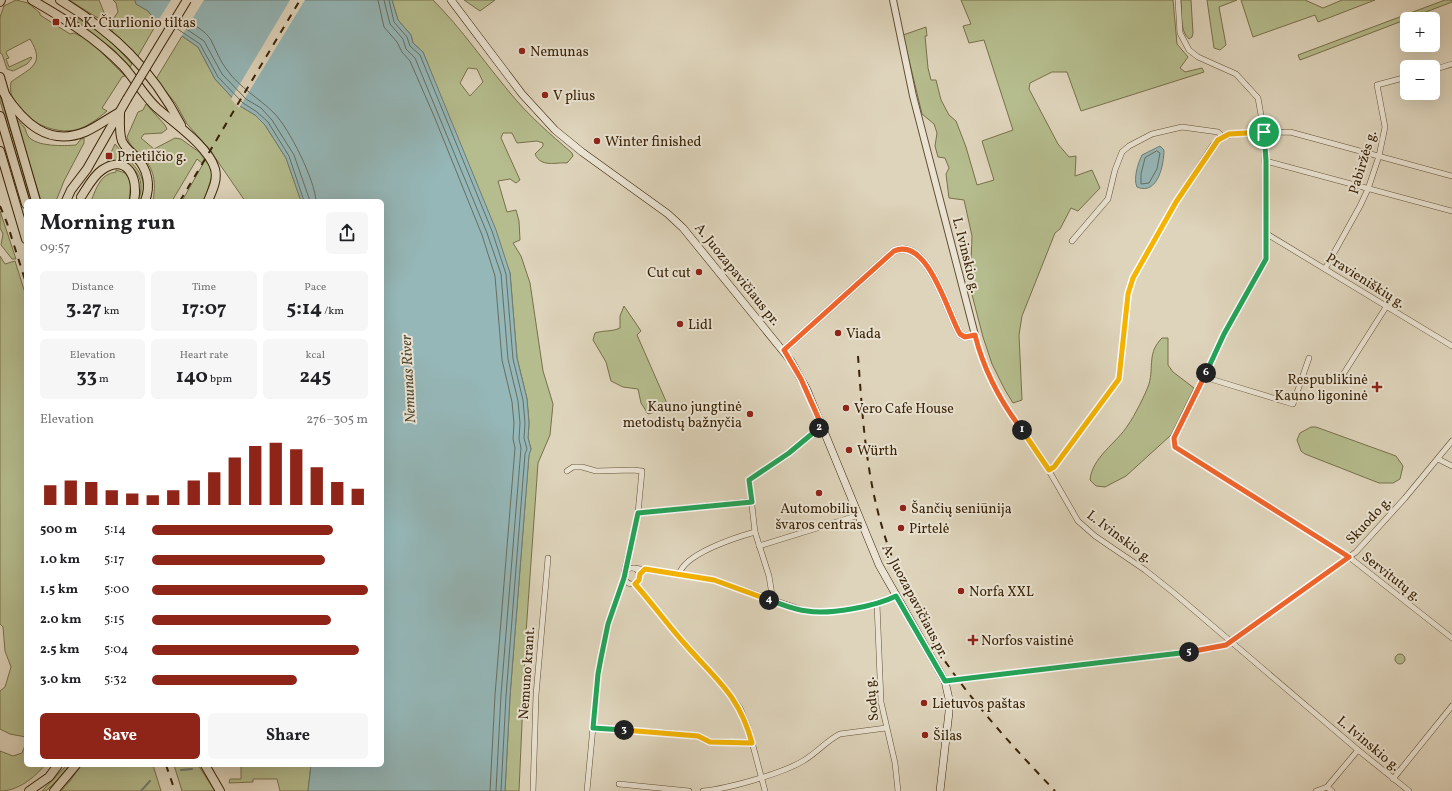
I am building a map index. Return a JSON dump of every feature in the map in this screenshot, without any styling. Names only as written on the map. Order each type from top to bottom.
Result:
[{"type":"main road","points":[[32,0],[64,18],[106,48],[124,67],[157,108],[182,128],[200,147],[215,167],[216,180],[209,199]]},
{"type":"main road","points":[[60,0],[90,18],[116,39],[133,57],[168,101],[182,128]]},
{"type":"main road","points":[[67,199],[71,190],[87,169],[127,99],[187,0]]},
{"type":"main road","name":"A. Juozapavičiaus pr.","points":[[451,0],[522,94],[541,116],[570,143],[668,214],[683,228],[784,350],[804,385],[879,565],[945,681],[948,694],[949,712],[940,791]]},
{"type":"main road","points":[[0,77],[35,199]]},
{"type":"main road","points":[[4,93],[17,113],[28,123],[49,134],[64,136],[85,132],[120,112]]},
{"type":"main road","points":[[120,112],[121,140],[125,147],[137,158],[147,177],[149,187],[146,199]]},
{"type":"main road","points":[[0,116],[25,199]]},
{"type":"main road","points":[[0,151],[24,232]]},
{"type":"main road","points":[[80,199],[100,171],[108,166],[118,165],[130,170],[133,176],[136,190],[134,199]]},
{"type":"main road","points":[[80,199],[87,169]]},
{"type":"main road","points":[[29,791],[48,776],[56,767]]},
{"type":"main road","points":[[54,791],[74,767]]},
{"type":"main road","points":[[206,767],[220,791]]},
{"type":"street","name":"L. Ivinskio g.","points":[[893,0],[913,96],[983,362],[995,388],[1011,416],[1032,443],[1049,470],[1070,509],[1084,527],[1146,570],[1232,641],[1393,780],[1409,791]]},
{"type":"street","name":"Servitutų g.","points":[[1178,0],[1180,28],[1183,41],[1189,50],[1198,57],[1224,67],[1245,82],[1258,98],[1264,132],[1266,161],[1267,234],[1266,259],[1224,334],[1174,438],[1175,447],[1349,557],[1452,638]]},
{"type":"street","points":[[1440,68],[1452,64]]},
{"type":"street","name":"Pabiržės g.","points":[[1325,269],[1368,189],[1378,156],[1385,127],[1377,86],[1400,79]]},
{"type":"street","points":[[1072,241],[1108,199],[1119,158],[1122,152],[1129,146],[1152,134],[1182,127],[1218,132],[1223,137]]},
{"type":"street","points":[[1049,470],[1057,463],[1119,379],[1128,294],[1133,278],[1176,202],[1213,145],[1223,137],[1237,133],[1290,132],[1452,176]]},
{"type":"street","points":[[1266,161],[1452,211]]},
{"type":"street","name":"Pravieniškių g.","points":[[1267,234],[1452,346]]},
{"type":"street","points":[[784,350],[898,249],[903,249],[915,254],[934,276],[960,334],[965,337],[975,335]]},
{"type":"street","points":[[1344,373],[1386,307]]},
{"type":"street","points":[[1204,377],[1293,404],[1309,358]]},
{"type":"street","points":[[773,601],[769,576],[755,532],[749,480],[789,453],[822,426]]},
{"type":"street","name":"Skuodo g.","points":[[945,681],[1216,648],[1232,641],[1356,552],[1452,441]]},
{"type":"street","points":[[1438,459],[1452,466]]},
{"type":"street","points":[[567,471],[574,467],[582,467],[596,471],[642,471],[638,513],[627,560],[625,578],[630,584],[635,584],[685,644],[728,692],[743,714],[765,791]]},
{"type":"street","points":[[638,513],[752,502]]},
{"type":"street","points":[[760,546],[859,515]]},
{"type":"street","points":[[679,574],[681,568],[686,563],[712,547],[724,541],[755,532]]},
{"type":"street","name":"Nemuno krant.","points":[[533,791],[536,695],[548,558]]},
{"type":"street","points":[[627,560],[632,568],[640,574]]},
{"type":"street","points":[[632,568],[714,580],[800,610],[819,612],[877,604],[896,596]]},
{"type":"street","points":[[587,791],[598,674],[608,624],[620,585],[632,568]]},
{"type":"street","points":[[635,584],[639,580],[640,574],[645,569]]},
{"type":"street","name":"Sodų g.","points":[[877,604],[880,686],[886,728],[895,763],[898,791]]},
{"type":"street","points":[[1393,780],[1452,706]]},
{"type":"street","points":[[593,728],[698,736],[710,742],[752,743]]},
{"type":"street","points":[[704,791],[761,777],[801,762],[840,734],[886,728]]},
{"type":"street","points":[[1316,791],[1327,787],[1358,750]]},
{"type":"street","points":[[619,784],[689,791]]},
{"type":"street","points":[[1327,787],[1332,791]]},
{"type":"green space","points":[[16,0],[28,3],[40,13],[40,15],[70,34],[74,33],[89,40],[125,76],[122,77],[102,108],[107,111],[88,125],[75,130],[65,131],[53,129],[31,120],[15,103],[11,93],[11,82],[30,69],[36,60],[35,48],[30,39],[7,51],[6,53],[9,58],[6,59],[9,67],[31,57],[32,58],[27,64],[13,71],[7,69],[2,54],[0,53],[0,17],[4,6]]},
{"type":"green space","points":[[69,0],[99,0],[105,15],[99,18],[96,17]]},
{"type":"green space","points":[[113,0],[135,0],[136,4],[148,11],[157,23],[138,56],[112,31],[111,22],[118,12],[116,3]]},
{"type":"green space","points":[[392,0],[433,0],[444,11],[525,110],[572,153],[573,156],[567,163],[545,163],[535,154],[543,146],[543,143],[537,141],[517,143],[512,133],[503,133],[501,138],[520,180],[516,183],[510,179],[498,181],[507,212],[516,210],[519,221],[520,240],[513,243],[521,256],[530,283],[543,371],[553,404],[550,435],[538,463],[526,633],[519,791],[505,791],[510,696],[529,454],[531,449],[528,438],[529,423],[527,399],[517,358],[510,273],[423,52],[413,43],[411,35],[398,20]],"holes":[[[468,68],[477,69],[483,82],[470,96],[460,83]]]},
{"type":"green space","points":[[464,0],[495,0],[480,11]]},
{"type":"green space","points":[[961,0],[1173,0],[1177,44],[1188,57],[1180,68],[1185,72],[1202,68],[1204,72],[1081,111],[1067,72],[1052,72],[1030,83],[1029,89],[1058,144],[1069,157],[1076,156],[1075,176],[1092,170],[1100,188],[1078,211],[1071,208],[1060,229],[1055,233],[1022,316],[1019,335],[1022,400],[1013,403],[992,364],[983,337],[970,287],[972,236],[964,200],[949,198],[946,174],[949,168],[945,158],[938,157],[935,146],[937,133],[934,124],[922,114],[903,35],[926,27],[927,36],[925,36],[928,68],[931,80],[936,80],[941,100],[949,115],[956,121],[966,147],[977,185],[994,180],[982,141],[1013,130],[984,40],[969,43],[963,26],[971,24]]},
{"type":"green space","points":[[1181,0],[1191,0],[1193,33],[1192,37],[1189,39],[1182,26]]},
{"type":"green space","points":[[1207,0],[1237,0],[1219,7],[1226,45],[1220,50],[1214,48]]},
{"type":"green space","points":[[1241,0],[1305,0],[1323,8],[1342,0],[1375,0],[1318,22],[1315,15],[1253,37]]},
{"type":"green space","points":[[1445,0],[1452,0],[1452,2],[1426,12],[1413,12]]},
{"type":"green space","points":[[76,17],[109,39],[132,64],[130,67],[114,50],[74,19]]},
{"type":"green space","points":[[1400,17],[1400,22],[1300,60],[1298,55]]},
{"type":"green space","points":[[182,36],[198,47],[215,79],[240,106],[255,115],[265,125],[286,158],[300,199],[244,199],[212,152],[187,124],[176,104],[156,79]]},
{"type":"green space","points":[[0,95],[31,199],[29,199],[0,101]]},
{"type":"green space","points":[[146,104],[167,129],[162,133],[144,134],[141,138],[154,149],[175,138],[181,139],[199,152],[211,168],[212,176],[204,199],[183,199],[203,164],[197,159],[173,199],[153,199],[154,182],[152,171],[146,160],[131,145],[127,137],[138,112],[143,110]]},
{"type":"green space","points":[[15,118],[25,128],[28,136],[37,142],[65,146],[76,145],[81,139],[84,138],[84,143],[64,181],[57,199],[40,199]]},
{"type":"green space","points":[[115,144],[132,163],[141,177],[144,184],[144,192],[142,199],[139,199],[141,192],[141,184],[136,171],[124,163],[107,161]]},
{"type":"green space","points":[[116,170],[125,173],[131,182],[129,199],[92,199],[97,186],[103,178],[106,175],[116,172]]},
{"type":"green space","points":[[0,211],[16,259],[12,259],[1,245],[3,234],[0,228]]},
{"type":"green space","points":[[0,256],[5,264],[15,261],[24,290],[24,737],[10,734],[0,729],[0,691],[5,687],[11,667],[5,651],[3,627],[0,624]]},
{"type":"green space","points":[[624,306],[641,331],[637,335],[669,408],[648,414],[641,403],[638,389],[623,387],[611,381],[606,362],[593,340],[595,333],[620,328],[620,316]]},
{"type":"green space","points":[[1162,338],[1168,338],[1168,365],[1173,372],[1194,388],[1171,435],[1126,476],[1105,487],[1096,486],[1090,480],[1095,464],[1131,421],[1149,384],[1154,349]]},
{"type":"green space","points":[[1311,427],[1316,427],[1396,456],[1403,466],[1400,479],[1393,483],[1379,483],[1305,454],[1301,451],[1297,440],[1300,433]]},
{"type":"green space","points":[[1400,654],[1405,659],[1400,664],[1395,659]]},
{"type":"green space","points":[[24,748],[24,767],[43,767],[36,775],[25,783],[13,789],[0,791],[0,751],[13,756],[22,753]]},
{"type":"green space","points":[[65,767],[69,767],[64,774],[46,791],[42,791]]},
{"type":"green space","points":[[80,767],[154,767],[161,791],[61,791]]},
{"type":"green space","points":[[175,767],[199,767],[215,791],[182,791]]},
{"type":"green space","points":[[241,767],[311,767],[308,791],[280,791],[277,779],[253,779],[253,782],[229,783],[230,779],[241,779]]},
{"type":"water","name":"Nemunas River","points":[[135,0],[392,0],[398,20],[411,35],[413,43],[423,52],[496,230],[510,273],[517,358],[527,399],[529,423],[528,438],[531,449],[529,455],[510,696],[505,791],[308,791],[311,767],[384,767],[384,199],[300,199],[286,158],[265,125],[255,115],[240,106],[215,79],[198,47],[182,36],[157,23],[148,11],[136,4]]},
{"type":"water","points":[[1160,146],[1164,150],[1164,156],[1161,170],[1155,183],[1144,189],[1137,187],[1136,175],[1142,155]]},
{"type":"pier","points":[[171,0],[204,0],[181,37],[156,24]]},
{"type":"pier","points":[[290,0],[305,0],[239,108],[231,99]]},
{"type":"waterway","points":[[181,770],[192,769]]},
{"type":"waterway","points":[[141,791],[150,781]]},
{"type":"railway","points":[[181,199],[300,0]]},
{"type":"railway","points":[[0,206],[24,277]]},
{"type":"railway","points":[[858,356],[870,477],[884,535],[907,593],[936,647],[959,681],[998,729],[1055,791]]},
{"type":"railway","points":[[167,767],[175,791]]},
{"type":"place","name":"M. K. Čiurlionio tiltas","points":[[56,22]]},
{"type":"place","name":"Nemunas","points":[[522,51]]},
{"type":"place","name":"V plius","points":[[545,95]]},
{"type":"place","name":"Winter finished","points":[[597,141]]},
{"type":"place","name":"Prietilčio g.","points":[[109,156]]},
{"type":"place","name":"Cut cut","points":[[699,272]]},
{"type":"place","name":"Lidl","points":[[680,324]]},
{"type":"place","name":"Viada","points":[[838,333]]},
{"type":"place","name":"Respublikinė Kauno ligoninė","points":[[1377,387]]},
{"type":"place","name":"Vero Cafe House","points":[[846,408]]},
{"type":"place","name":"Kauno jungtinė metodistų bažnyčia","points":[[750,414]]},
{"type":"place","name":"Würth","points":[[849,450]]},
{"type":"place","name":"Automobilių švaros centras","points":[[819,493]]},
{"type":"place","name":"Šančių seniūnija","points":[[903,508]]},
{"type":"place","name":"Pirtelė","points":[[901,528]]},
{"type":"place","name":"Norfa XXL","points":[[961,591]]},
{"type":"place","name":"Norfos vaistinė","points":[[973,640]]},
{"type":"place","name":"Lietuvos paštas","points":[[924,703]]},
{"type":"place","name":"Šilas","points":[[925,735]]},
{"type":"route","points":[[1264,132],[1266,161],[1266,259],[1224,334],[1174,438],[1175,447],[1349,557],[1232,641],[1221,647],[945,681],[896,596],[885,602],[877,604],[829,612],[809,612],[714,580],[645,569],[640,574],[638,582],[635,584],[685,644],[724,686],[743,714],[752,743],[710,742],[698,736],[593,728],[598,674],[608,624],[620,585],[624,578],[638,513],[752,502],[749,480],[789,453],[822,426],[807,390],[784,350],[854,286],[894,251],[903,249],[915,254],[929,268],[938,281],[949,311],[960,334],[965,337],[975,335],[983,362],[1003,403],[1032,443],[1049,470],[1054,467],[1119,379],[1130,287],[1140,265],[1176,202],[1213,145],[1218,140],[1229,134],[1264,132]]}]
